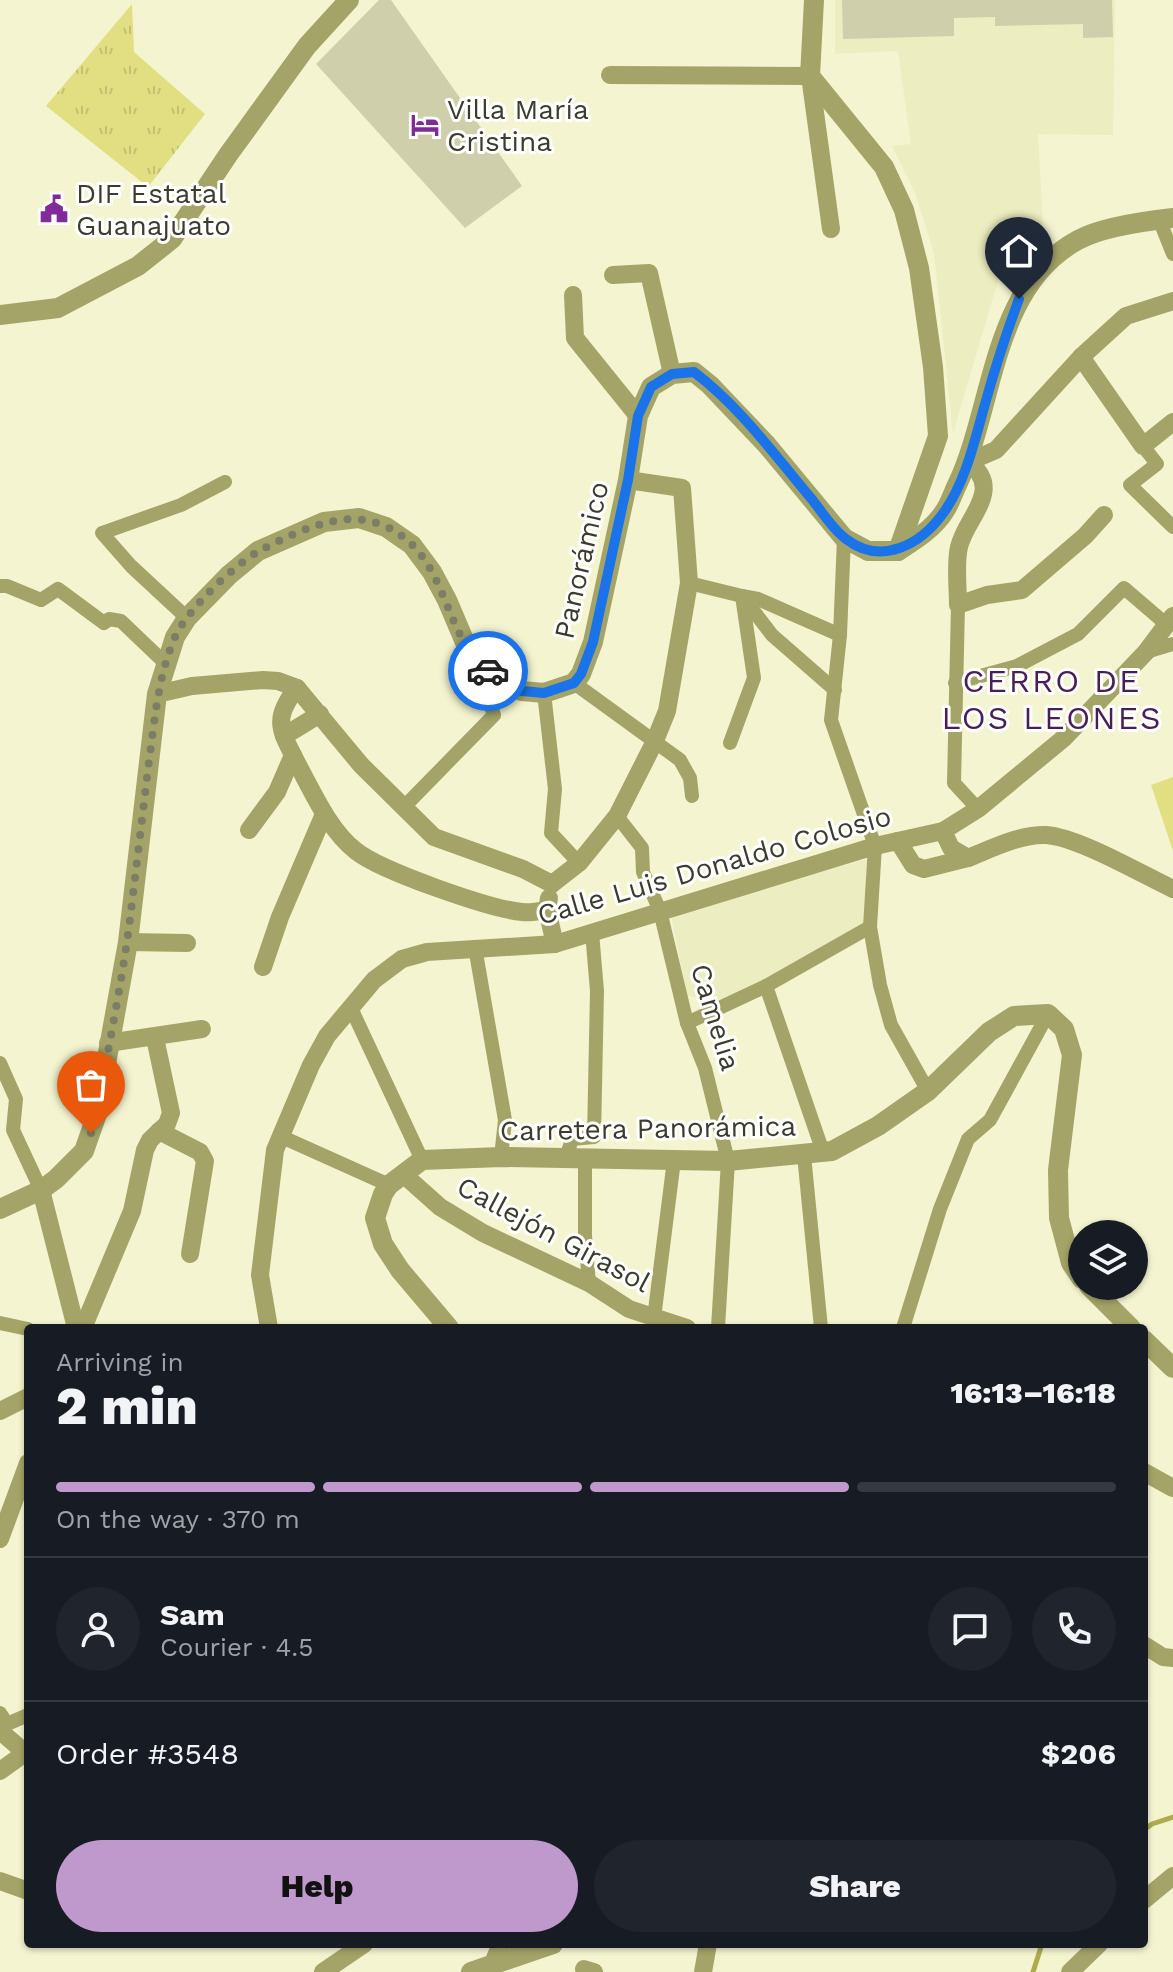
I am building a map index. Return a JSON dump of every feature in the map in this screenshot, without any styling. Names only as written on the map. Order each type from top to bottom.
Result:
[{"type":"street","points":[[0,315],[58,308],[138,266],[172,239],[307,46],[349,0]]},
{"type":"street","points":[[814,0],[810,76],[831,229]]},
{"type":"street","points":[[610,75],[810,76]]},
{"type":"street","points":[[810,76],[884,167],[904,210],[919,268],[933,367],[938,436],[898,551]]},
{"type":"street","points":[[613,275],[649,273],[672,374],[694,372],[710,385],[766,444],[844,538],[868,551],[898,551],[921,536],[945,512],[968,462],[1003,342],[1019,299],[1051,260],[1079,239],[1166,218],[1173,254]]},
{"type":"street","points":[[573,295],[575,338],[638,416]]},
{"type":"street","points":[[968,462],[996,450],[1081,357],[1126,316],[1173,301]]},
{"type":"street","points":[[1081,357],[1157,464],[1130,485],[1173,527]]},
{"type":"street","name":"Panorámico","points":[[544,693],[574,683],[581,674],[593,642],[628,480],[638,416],[651,387],[672,374]]},
{"type":"street","points":[[1143,446],[1173,422]]},
{"type":"street","points":[[968,462],[980,471],[984,484],[970,526],[959,545],[954,783],[978,809]]},
{"type":"street","points":[[555,944],[547,910],[552,884],[579,863],[617,816],[667,711],[689,583],[682,488],[628,480]]},
{"type":"street","points":[[187,618],[131,566],[102,533],[181,505],[225,482]]},
{"type":"street","points":[[945,512],[970,526]]},
{"type":"street","points":[[958,605],[987,595],[1022,590],[1085,536],[1104,515]]},
{"type":"street","points":[[0,1209],[41,1190],[84,1151],[97,1114],[128,942],[157,694],[175,637],[187,618],[229,575],[258,551],[324,522],[359,518],[386,527],[412,545],[447,600],[470,654],[500,680],[522,691],[544,693],[555,789],[551,833],[579,863]]},
{"type":"street","points":[[844,538],[840,635],[831,720],[875,846],[870,927],[880,985],[891,1025],[928,1091]]},
{"type":"street","points":[[689,583],[758,599],[840,635]]},
{"type":"street","points":[[0,586],[41,600],[58,589],[104,623],[109,619],[121,621],[166,664]]},
{"type":"street","points":[[955,683],[1017,666],[1078,634],[1124,588],[1170,620]]},
{"type":"street","points":[[742,596],[772,635],[835,690]]},
{"type":"street","points":[[730,743],[754,678],[742,596]]},
{"type":"street","name":"Calle Luis Donaldo Colosio","points":[[268,1324],[260,1275],[275,1150],[311,1065],[327,1036],[374,980],[402,959],[427,952],[555,944],[875,846],[943,831],[978,809],[1064,738],[1146,652],[1170,620]]},
{"type":"street","points":[[1146,652],[1173,644]]},
{"type":"street","points":[[157,694],[192,686],[263,680],[278,681],[297,688],[361,765],[434,837],[523,869],[552,884]]},
{"type":"street","points":[[403,808],[494,715],[490,704],[500,680]]},
{"type":"street","points":[[574,683],[680,760],[690,778],[692,796]]},
{"type":"street","points":[[297,688],[284,704],[280,715],[284,736],[324,814],[356,851],[403,875],[469,898],[522,912],[547,910]]},
{"type":"street","points":[[284,736],[320,714]]},
{"type":"street","points":[[249,830],[277,792],[293,755]]},
{"type":"street","points":[[263,967],[280,917],[324,814]]},
{"type":"street","name":"Camelia","points":[[617,816],[642,848],[643,872],[660,911],[687,1023],[705,1068],[728,1161],[718,1324]]},
{"type":"street","points":[[943,831],[951,848],[968,858]]},
{"type":"street","points":[[898,841],[913,865],[924,869],[968,858],[1011,842],[1045,835],[1073,842],[1173,889]]},
{"type":"street","points":[[687,1023],[766,986],[870,927]]},
{"type":"street","points":[[589,1283],[572,1139],[594,1137],[597,991],[592,932]]},
{"type":"street","points":[[128,942],[187,943]]},
{"type":"street","points":[[475,947],[505,1120],[501,1157]]},
{"type":"street","points":[[766,986],[814,1154],[821,1324]]},
{"type":"street","points":[[351,1008],[422,1160],[396,1179],[383,1194],[375,1218],[383,1244],[400,1270],[446,1324]]},
{"type":"street","points":[[904,1324],[940,1209],[968,1139],[990,1120],[1048,1014],[1064,1029],[1072,1055],[1058,1170],[1059,1218],[1068,1252]]},
{"type":"street","name":"Carretera Panorámica","points":[[422,1160],[501,1157],[728,1161],[832,1151],[878,1126],[928,1091],[963,1055],[1001,1024],[1014,1016],[1048,1014]]},
{"type":"street","points":[[108,1043],[202,1029]]},
{"type":"street","points":[[85,1324],[132,1211],[145,1150],[150,1140],[167,1124],[171,1113],[155,1038]]},
{"type":"street","points":[[0,1063],[16,1099],[13,1130],[41,1190],[75,1324]]},
{"type":"street","points":[[159,1131],[200,1152],[205,1161],[190,1254]]},
{"type":"street","points":[[282,1137],[396,1179]]},
{"type":"street","points":[[654,1318],[674,1160]]},
{"type":"street","name":"Callejón Girasol","points":[[396,1179],[483,1233],[589,1283],[629,1309],[674,1324]]},
{"type":"street","points":[[1103,1300],[1127,1324]]},
{"type":"street","points":[[0,1323],[24,1328]]},
{"type":"street","points":[[1148,1344],[1173,1368]]},
{"type":"street","points":[[2,1409],[24,1399]]},
{"type":"street","points":[[0,1539],[6,1499],[24,1470]]},
{"type":"street","points":[[1148,1474],[1173,1488]]},
{"type":"street","points":[[1148,1648],[1163,1657],[1173,1658]]},
{"type":"street","points":[[0,1713],[7,1724],[24,1717]]},
{"type":"street","points":[[0,1731],[24,1752]]},
{"type":"street","points":[[0,1771],[24,1755]]},
{"type":"street","points":[[1148,1897],[1173,1876]]},
{"type":"street","points":[[0,1881],[24,1890]]},
{"type":"street","points":[[323,1972],[358,1948]]},
{"type":"street","points":[[471,1972],[497,1954],[531,1948]]},
{"type":"street","points":[[703,1972],[707,1948]]},
{"type":"street","points":[[1070,1972],[1095,1948]]},
{"type":"shaded area","points":[[835,0],[1115,0],[1113,135],[1038,134],[1043,226],[1016,249],[998,281],[953,433],[934,253],[915,193],[892,146],[911,144],[898,51],[835,54]]},
{"type":"shaded area","points":[[867,859],[865,922],[729,1000],[687,996],[671,914]]},
{"type":"green space","points":[[132,4],[134,52],[205,114],[148,187],[46,106]]},
{"type":"green space","points":[[1173,777],[1173,851],[1151,785]]},
{"type":"building","name":"Villa María Cristina","points":[[379,0],[391,0],[522,186],[465,228],[316,64]]},
{"type":"building","points":[[842,0],[1112,0],[1113,37],[1083,38],[1083,24],[995,26],[995,17],[954,18],[954,36],[843,39]]},
{"type":"waterway","points":[[1148,1827],[1173,1817]]},
{"type":"waterway","points":[[1033,1972],[1041,1948]]},
{"type":"way so far","points":[[91,1133],[128,942],[157,694],[175,637],[187,618],[229,575],[258,551],[324,522],[359,518],[386,527],[412,545],[447,600],[470,654],[488,671]]},
{"type":"place","name":"Villa María Cristina","points":[[425,125]]},
{"type":"place","name":"DIF Estatal Guanajuato","points":[[54,209]]},
{"type":"district","name":"CERRO DE LOS LEONES","points":[[1052,700]]},
{"type":"route","points":[[488,671],[522,691],[544,693],[574,683],[581,674],[593,642],[628,480],[638,416],[651,387],[672,374],[694,372],[766,444],[844,538],[868,551],[898,551],[921,536],[945,512],[968,462],[1003,342],[1019,299]]}]
